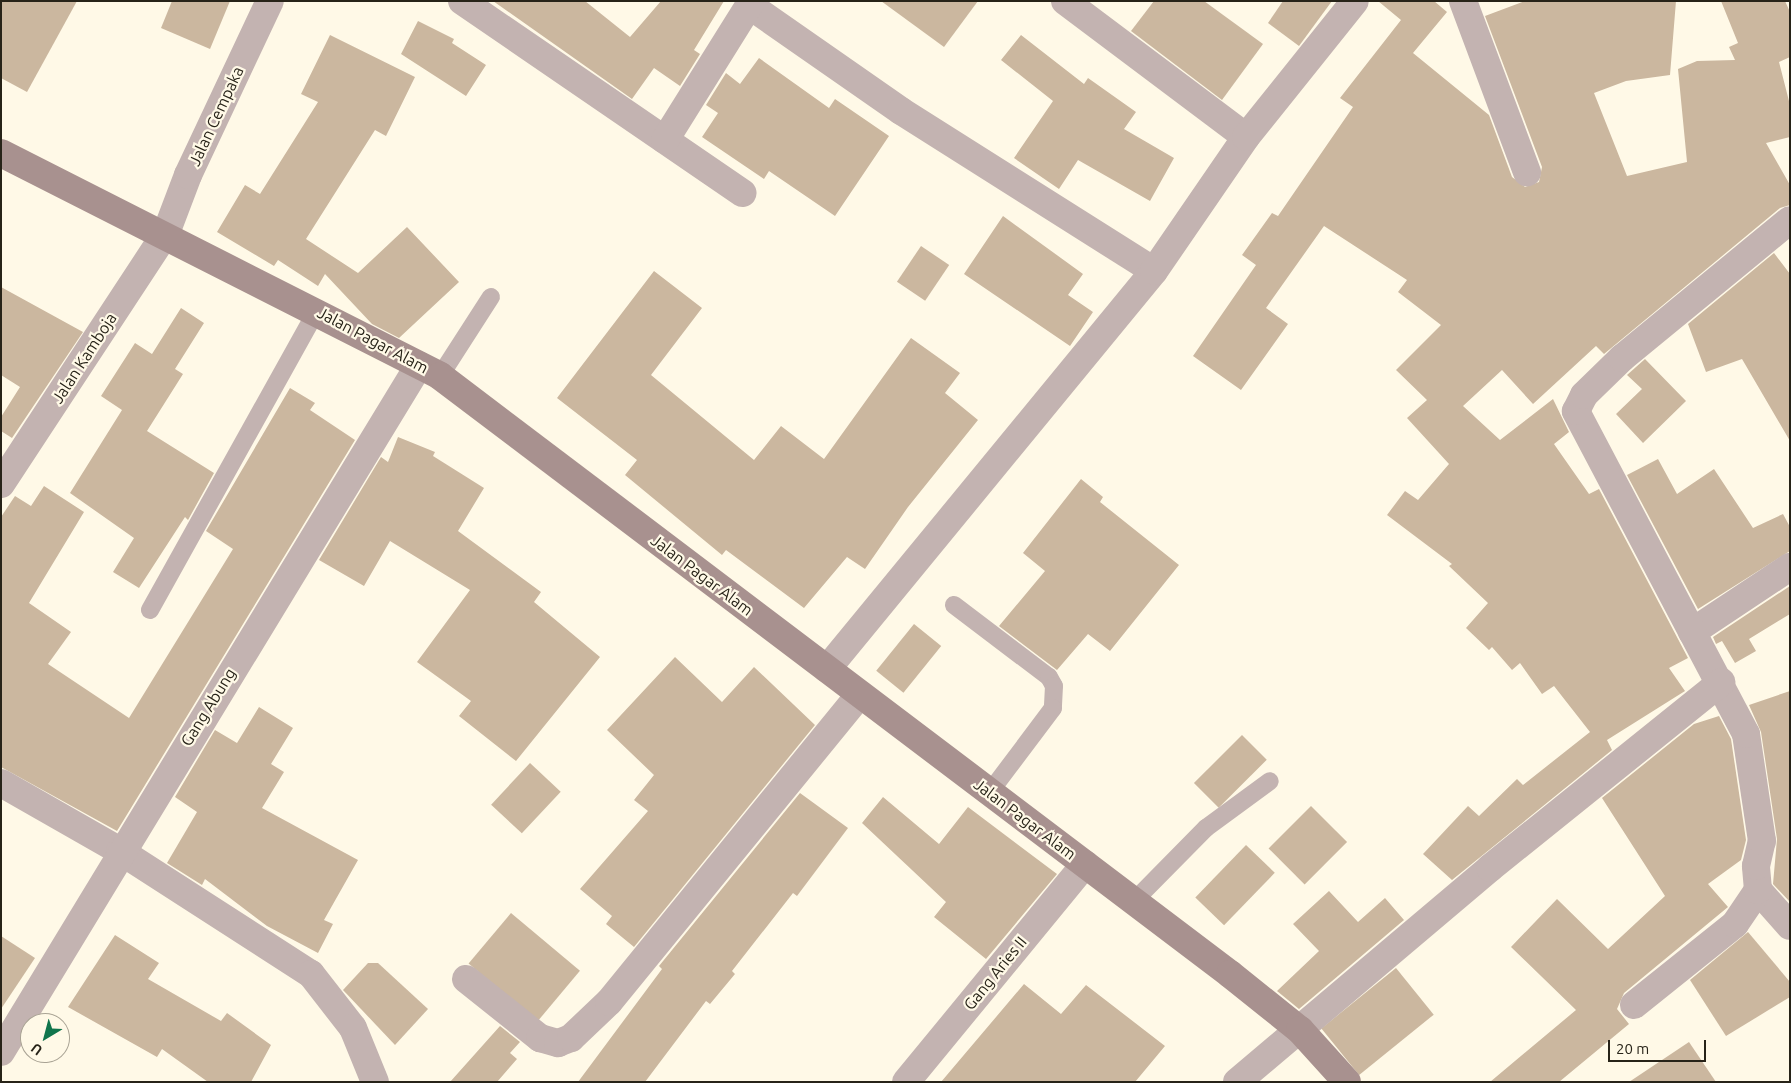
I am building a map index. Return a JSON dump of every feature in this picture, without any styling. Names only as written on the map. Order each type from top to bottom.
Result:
[{"type":"street","name":"Jalan Cempaka","points":[[166,233],[188,175],[270,1]]},
{"type":"street","points":[[462,1],[742,193]]},
{"type":"street","points":[[1065,1],[1246,137]]},
{"type":"street","points":[[828,669],[1154,272],[1246,137],[1355,1]]},
{"type":"street","points":[[1463,1],[1527,172]]},
{"type":"street","points":[[665,140],[751,3],[901,111],[1154,272]]},
{"type":"street","name":"Jalan Pagar Alam","points":[[1,153],[166,233],[317,310],[429,371],[828,669],[1134,901],[1300,1030],[1347,1082]]},
{"type":"street","points":[[1790,220],[1622,358],[1584,395],[1576,411],[1692,632],[1721,682],[1746,734],[1762,841],[1756,866],[1758,890],[1790,926]]},
{"type":"street","name":"Jalan Kamboja","points":[[1,484],[166,233]]},
{"type":"street","name":"Gang Abung","points":[[1,1052],[120,851],[429,371]]},
{"type":"street","points":[[1692,632],[1790,567]]},
{"type":"street","points":[[1238,1082],[1490,868],[1721,682]]},
{"type":"street","points":[[466,979],[540,1038],[558,1042],[571,1038],[615,995],[860,694]]},
{"type":"street","points":[[1,783],[120,851],[311,974],[352,1028],[375,1082]]},
{"type":"street","name":"Gang Aries II","points":[[906,1082],[1085,864]]},
{"type":"street","points":[[1634,1005],[1718,939],[1758,890]]},
{"type":"lane","points":[[429,371],[491,297]]},
{"type":"lane","points":[[150,610],[317,310]]},
{"type":"lane","points":[[954,605],[1049,677],[1054,686],[1053,708],[990,792]]},
{"type":"lane","points":[[1134,901],[1206,828],[1270,781]]},
{"type":"building","points":[[1,1],[77,1],[27,92],[1,78]]},
{"type":"building","points":[[172,1],[230,1],[210,49],[161,28]]},
{"type":"building","points":[[493,1],[585,1],[630,37],[661,1],[724,1],[694,50],[700,54],[680,86],[654,68],[632,99]]},
{"type":"building","points":[[881,1],[978,1],[944,47]]},
{"type":"building","points":[[1154,1],[1204,1],[1263,44],[1222,100],[1131,31]]},
{"type":"building","points":[[1283,1],[1332,1],[1299,46],[1268,23]]},
{"type":"building","points":[[1378,1],[1434,1],[1447,12],[1413,53],[1489,115],[1512,177],[1525,187],[1539,182],[1542,167],[1485,16],[1525,1],[1676,1],[1670,75],[1626,81],[1594,93],[1627,176],[1687,162],[1678,69],[1697,61],[1735,60],[1729,47],[1738,43],[1721,1],[1785,1],[1790,12],[1790,57],[1779,62],[1790,105],[1790,137],[1766,143],[1790,185],[1790,205],[1780,208],[1604,354],[1596,346],[1533,404],[1502,370],[1463,406],[1500,440],[1553,399],[1569,432],[1554,444],[1589,494],[1599,489],[1688,658],[1669,668],[1685,691],[1607,740],[1612,750],[1452,880],[1423,854],[1468,806],[1479,816],[1517,779],[1523,785],[1590,732],[1554,686],[1542,694],[1520,663],[1512,670],[1492,647],[1489,650],[1466,628],[1488,603],[1449,566],[1452,564],[1387,515],[1405,491],[1418,500],[1449,464],[1407,418],[1427,400],[1396,370],[1441,325],[1398,292],[1407,280],[1324,226],[1266,308],[1288,324],[1241,390],[1193,356],[1256,265],[1242,255],[1272,213],[1278,216],[1353,107],[1340,98],[1401,20]]},
{"type":"building","points":[[418,21],[454,39],[452,43],[486,65],[466,96],[401,54]]},
{"type":"building","points":[[330,35],[415,77],[386,136],[375,130],[306,239],[358,273],[407,227],[459,282],[399,338],[372,324],[325,274],[318,286],[278,260],[274,266],[217,232],[245,185],[260,194],[318,102],[301,94]]},
{"type":"building","points":[[1021,35],[1084,84],[1088,78],[1136,112],[1124,129],[1174,158],[1150,201],[1078,160],[1059,189],[1014,158],[1053,101],[1001,60]]},
{"type":"building","points":[[759,58],[829,108],[835,99],[889,136],[835,216],[769,171],[764,179],[702,137],[718,113],[706,105],[726,73],[740,84]]},
{"type":"building","points":[[1003,216],[1083,274],[1068,295],[1093,312],[1070,346],[964,274]]},
{"type":"building","points":[[921,246],[949,265],[925,301],[897,282]]},
{"type":"building","points":[[1774,253],[1790,274],[1790,441],[1742,359],[1706,372],[1688,324]]},
{"type":"building","points":[[654,271],[702,308],[651,375],[754,460],[781,426],[824,459],[911,338],[960,373],[945,393],[978,420],[908,507],[865,569],[847,557],[804,608],[726,550],[722,555],[625,475],[637,460],[557,398]]},
{"type":"building","points":[[1,287],[83,332],[12,438],[1,431],[1,417],[20,387],[1,375]]},
{"type":"building","points":[[181,308],[204,323],[175,369],[183,374],[147,431],[214,473],[188,520],[185,517],[139,588],[113,572],[134,538],[70,493],[122,410],[101,396],[135,343],[152,354]]},
{"type":"building","points":[[1645,359],[1686,401],[1643,443],[1616,414],[1642,389],[1627,375]]},
{"type":"building","points":[[290,388],[315,403],[310,410],[355,440],[117,831],[1,767],[1,517],[15,496],[31,506],[44,486],[84,512],[29,603],[71,632],[48,664],[129,718],[233,549],[206,531]]},
{"type":"building","points":[[398,437],[435,452],[433,456],[484,488],[458,531],[541,592],[534,602],[600,657],[516,761],[459,716],[471,701],[417,662],[470,590],[390,541],[364,586],[319,560],[381,457],[388,462]]},
{"type":"building","points":[[1658,459],[1677,494],[1714,469],[1753,528],[1783,514],[1790,527],[1790,551],[1698,609],[1627,475]]},
{"type":"building","points":[[1081,479],[1103,497],[1100,502],[1179,565],[1110,651],[1088,634],[1057,670],[999,626],[1045,571],[1023,553]]},
{"type":"building","points":[[1790,586],[1790,614],[1749,639],[1756,651],[1735,663],[1722,641],[1716,644],[1713,637]]},
{"type":"building","points":[[914,624],[941,646],[903,693],[876,671]]},
{"type":"building","points":[[675,657],[722,702],[754,667],[815,725],[634,947],[606,924],[612,916],[580,889],[648,811],[634,800],[654,775],[607,730]]},
{"type":"building","points":[[1790,691],[1790,902],[1773,884],[1777,839],[1761,732],[1749,705]]},
{"type":"building","points":[[259,707],[293,728],[271,764],[284,772],[262,808],[358,860],[324,920],[333,924],[318,953],[267,926],[205,879],[202,885],[167,863],[197,812],[175,797],[215,730],[237,743]]},
{"type":"building","points":[[1719,716],[1731,739],[1746,840],[1741,860],[1708,884],[1728,907],[1624,993],[1617,1009],[1629,1024],[1559,1082],[1490,1082],[1576,1010],[1511,947],[1557,899],[1608,949],[1665,896],[1602,798],[1694,724]]},
{"type":"building","points":[[1242,735],[1267,760],[1219,808],[1194,783]]},
{"type":"building","points":[[530,763],[561,792],[522,833],[491,805]]},
{"type":"building","points":[[800,793],[848,828],[797,896],[793,893],[732,971],[735,974],[710,1004],[706,1001],[645,1082],[578,1082],[662,969],[659,966]]},
{"type":"building","points":[[883,797],[939,844],[968,807],[1057,874],[986,959],[934,917],[946,902],[862,823]]},
{"type":"building","points":[[1311,806],[1347,842],[1305,884],[1269,848]]},
{"type":"building","points":[[1246,845],[1275,873],[1224,925],[1195,898]]},
{"type":"building","points":[[1329,891],[1358,922],[1385,898],[1404,920],[1299,1009],[1277,991],[1319,951],[1293,924]]},
{"type":"building","points":[[511,913],[580,971],[538,1021],[469,964]]},
{"type":"building","points":[[1748,932],[1790,982],[1790,997],[1726,1036],[1690,980]]},
{"type":"building","points":[[115,935],[159,963],[148,979],[221,1021],[227,1013],[271,1045],[251,1082],[208,1082],[162,1049],[157,1057],[68,1007]]},
{"type":"building","points":[[1,936],[35,958],[1,1009]]},
{"type":"building","points":[[368,963],[378,963],[428,1009],[395,1045],[343,990]]},
{"type":"building","points":[[1396,968],[1434,1015],[1359,1075],[1321,1028]]},
{"type":"building","points":[[1024,984],[1061,1014],[1086,985],[1165,1046],[1135,1082],[941,1082]]},
{"type":"building","points":[[500,1026],[520,1042],[510,1053],[517,1059],[497,1082],[450,1082]]},
{"type":"building","points":[[1689,1042],[1716,1082],[1629,1082]]}]
